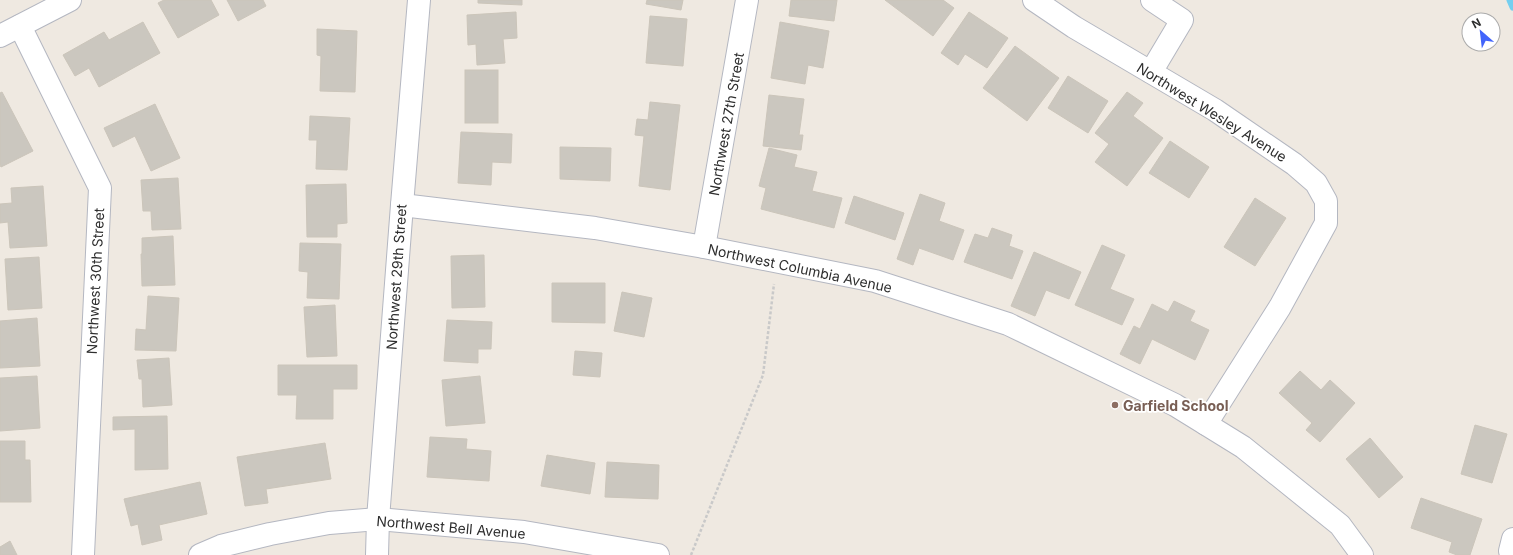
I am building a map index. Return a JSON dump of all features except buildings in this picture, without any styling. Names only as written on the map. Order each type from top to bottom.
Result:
[{"type":"street","points":[[0,36],[70,0]]},
{"type":"street","name":"Northwest 29th Street","points":[[377,555],[378,519],[419,0]]},
{"type":"street","name":"Northwest 27th Street","points":[[704,247],[747,0]]},
{"type":"street","name":"Northwest Wesley Avenue","points":[[1034,0],[1074,27],[1215,110],[1294,164],[1316,183],[1326,202],[1326,223],[1280,307],[1206,424]]},
{"type":"street","points":[[1151,72],[1182,20],[1152,0]]},
{"type":"street","name":"Northwest 30th Street","points":[[20,26],[100,188],[83,555]]},
{"type":"street","name":"Northwest Columbia Avenue","points":[[402,205],[595,228],[777,261],[875,281],[1008,324],[1175,405],[1243,447],[1340,525],[1362,555]]},
{"type":"street","name":"Northwest Bell Avenue","points":[[200,555],[220,546],[270,534],[329,524],[378,519],[524,532],[658,555]]},
{"type":"street","points":[[1512,555],[1510,551],[1513,539]]},
{"type":"path","points":[[691,555],[763,376],[777,261]]},
{"type":"waterway","points":[[1510,0],[1513,7]]},
{"type":"place","name":"Garfield School","points":[[1115,405]]}]
